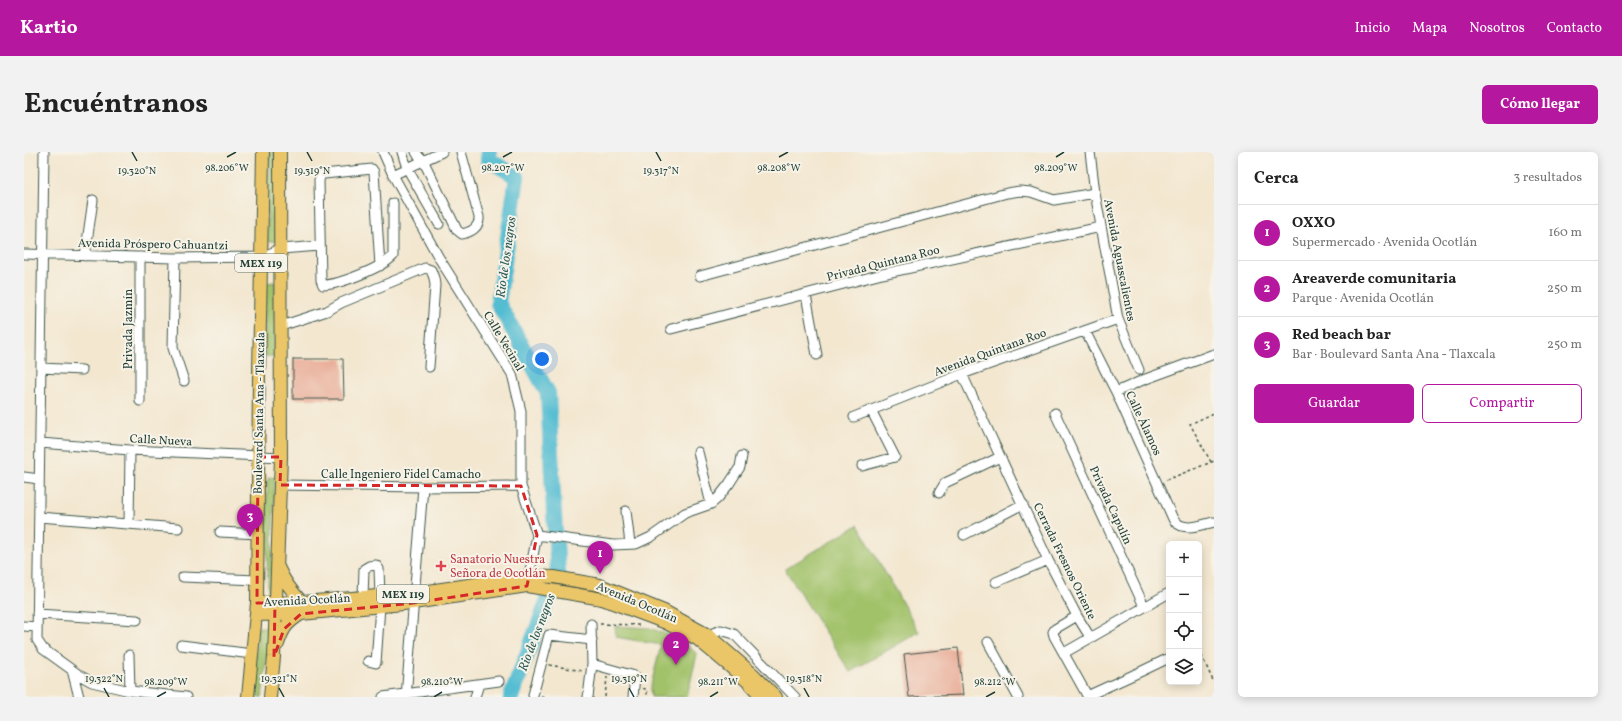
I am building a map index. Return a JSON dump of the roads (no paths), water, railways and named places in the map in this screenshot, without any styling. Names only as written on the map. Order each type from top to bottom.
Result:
[{"type":"main road","name":"Boulevard Santa Ana - Tlaxcala","points":[[248,697],[257,609],[259,375],[264,152]]},
{"type":"main road","name":"Boulevard Santa Ana - Tlaxcala","points":[[270,697],[274,657],[280,485],[280,152]]},
{"type":"main road","points":[[259,375],[281,374]]},
{"type":"main road","points":[[274,657],[284,629],[302,608],[283,579],[278,565]]},
{"type":"main road","name":"Avenida Ocotlán","points":[[257,609],[302,608],[414,598],[548,577],[600,585],[664,611],[708,635],[753,674],[776,697]]},
{"type":"main road","name":"Avenida Ocotlán","points":[[528,581],[545,589],[602,599],[666,623],[697,639],[747,681],[762,697]]},
{"type":"main road","name":"Avenida Ocotlán","points":[[302,608],[363,597],[380,601]]},
{"type":"street","points":[[44,152],[37,640],[43,649],[72,670],[92,682],[120,692],[130,691],[186,697]]},
{"type":"street","name":"Calle Vecinal","points":[[383,152],[393,175],[439,258],[512,374],[521,410],[521,486],[537,535],[528,581]]},
{"type":"street","points":[[402,152],[407,168],[439,224]]},
{"type":"street","points":[[416,152],[423,160],[457,230],[462,234],[477,227],[479,217],[461,152]]},
{"type":"street","points":[[393,175],[442,152]]},
{"type":"street","name":"Avenida Aguascalientes","points":[[1090,152],[1095,193],[1118,319],[1139,370]]},
{"type":"street","points":[[380,266],[374,172],[372,169],[331,173],[321,176],[319,180],[320,280],[324,285],[342,281],[380,266],[394,256],[393,203]]},
{"type":"street","points":[[700,276],[1007,193],[1020,191],[1031,192],[1054,200],[1095,193]]},
{"type":"street","points":[[85,256],[93,200]]},
{"type":"street","name":"Privada Quintana Roo","points":[[671,329],[882,274],[1101,227]]},
{"type":"street","name":"Avenida Próspero Cahuantzi","points":[[24,254],[175,258],[261,257],[281,249],[320,246]]},
{"type":"street","name":"Privada Jazmín","points":[[140,257],[140,401]]},
{"type":"street","points":[[175,258],[173,348],[184,381]]},
{"type":"street","points":[[281,326],[327,311],[341,303],[425,268],[431,270],[435,285],[429,367]]},
{"type":"street","points":[[806,295],[817,355]]},
{"type":"street","name":"Avenida Quintana Roo","points":[[854,417],[962,374],[1118,319]]},
{"type":"street","name":"Calle Álamos","points":[[1085,331],[1116,392],[1174,521],[1179,526],[1186,527],[1214,522]]},
{"type":"street","points":[[1116,392],[1143,380],[1214,354]]},
{"type":"street","points":[[41,368],[82,370]]},
{"type":"street","name":"Cerrada Fresnos Oriente","points":[[962,374],[1048,560],[1077,616],[1090,637],[1064,653]]},
{"type":"street","points":[[862,466],[895,457],[871,410]]},
{"type":"street","name":"Privada Capulín","points":[[1055,413],[1144,606]]},
{"type":"street","name":"Calle Nueva","points":[[40,443],[130,450],[280,457]]},
{"type":"street","points":[[130,450],[130,524]]},
{"type":"street","points":[[698,452],[711,504]]},
{"type":"street","points":[[537,535],[614,545],[636,544],[651,537],[685,513],[711,504],[729,484],[740,467],[742,456]]},
{"type":"street","points":[[939,493],[945,483],[1000,457]]},
{"type":"street","points":[[24,477],[39,479]]},
{"type":"street","name":"Calle Ingeniero Fidel Camacho","points":[[280,485],[423,487],[521,486]]},
{"type":"street","points":[[406,695],[423,487]]},
{"type":"street","points":[[964,535],[1023,504]]},
{"type":"street","points":[[626,511],[630,544]]},
{"type":"street","points":[[39,517],[178,528]]},
{"type":"street","points":[[220,532],[258,534]]},
{"type":"street","points":[[996,582],[1048,560]]},
{"type":"street","points":[[363,597],[364,569],[369,566],[376,565],[379,569],[380,601],[376,663],[368,661]]},
{"type":"street","points":[[183,577],[257,580]]},
{"type":"street","points":[[1090,637],[1166,595]]},
{"type":"street","points":[[37,614],[137,620]]},
{"type":"street","points":[[1077,616],[1055,629],[1053,632],[1087,696],[1166,659]]},
{"type":"street","points":[[588,697],[591,669],[591,624]]},
{"type":"street","points":[[24,626],[37,626]]},
{"type":"street","points":[[708,635],[721,630],[734,634],[795,697]]},
{"type":"street","points":[[533,695],[542,664],[548,635],[592,640]]},
{"type":"street","points":[[988,642],[1018,697]]},
{"type":"street","points":[[181,645],[252,654]]},
{"type":"street","points":[[130,655],[130,691]]},
{"type":"street","points":[[591,669],[608,669],[635,676],[633,697]]},
{"type":"street","points":[[72,670],[79,697]]},
{"type":"street","points":[[383,697],[499,682]]},
{"type":"street","points":[[475,697],[479,684]]},
{"type":"waterway","name":"Rio de los negros","points":[[489,152],[488,159],[517,177],[498,303],[548,393],[555,533]]},
{"type":"waterway","name":"Rio de los negros","points":[[511,697],[558,573],[556,543]]},
{"type":"place","name":"Red beach bar","points":[[250,537]]},
{"type":"place","name":"Sanatorio Nuestra Señora de Ocotlán","points":[[441,566]]},
{"type":"place","name":"OXXO","points":[[600,574]]},
{"type":"place","name":"Areaverde comunitaria","points":[[676,665]]}]
